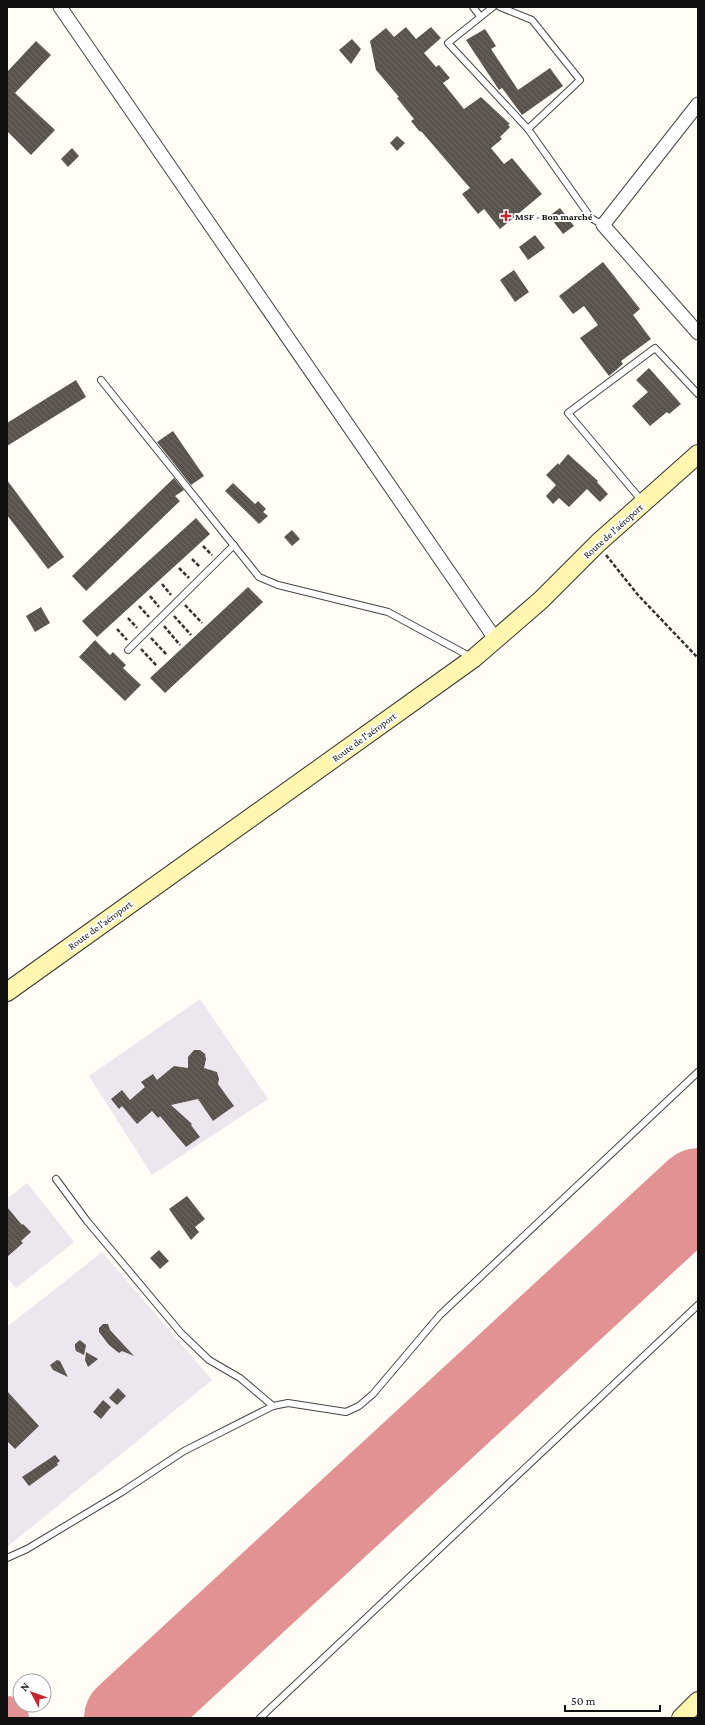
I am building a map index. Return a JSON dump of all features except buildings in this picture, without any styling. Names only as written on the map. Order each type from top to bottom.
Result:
[{"type":"street","points":[[60,7],[496,640]]},
{"type":"street","points":[[698,104],[603,225],[698,333]]},
{"type":"street","name":"Route de l'aéroport","points":[[7,992],[474,658],[541,600],[598,543],[698,454]]},
{"type":"street","points":[[681,1718],[698,1701]]},
{"type":"lane","points":[[473,7],[480,16]]},
{"type":"lane","points":[[493,7],[448,43],[528,129],[591,218],[603,225]]},
{"type":"lane","points":[[500,7],[532,20],[580,80],[528,129]]},
{"type":"lane","points":[[643,503],[568,413],[655,348],[698,394]]},
{"type":"lane","points":[[101,380],[259,576],[278,585],[388,612],[474,658]]},
{"type":"lane","points":[[131,646],[234,545]]},
{"type":"lane","points":[[7,1558],[27,1549],[122,1492],[184,1451],[273,1406],[288,1403],[346,1412],[359,1406],[373,1394],[440,1315],[698,1072]]},
{"type":"lane","points":[[56,1179],[87,1221],[181,1333],[209,1360],[240,1378],[273,1406]]},
{"type":"lane","points":[[260,1718],[698,1305]]},
{"type":"path","points":[[598,543],[638,595],[698,658]]},
{"type":"path","points":[[179,568],[194,584]]},
{"type":"path","points":[[162,584],[202,623]]},
{"type":"path","points":[[150,596],[191,635]]},
{"type":"path","points":[[139,606],[180,645]]},
{"type":"path","points":[[128,618],[167,656]]},
{"type":"path","points":[[117,629],[131,646],[157,666]]},
{"type":"shaded area","points":[[200,999],[268,1099],[152,1175],[89,1076]]},
{"type":"shaded area","points":[[27,1183],[74,1242],[16,1288],[7,1277],[7,1199]]},
{"type":"shaded area","points":[[102,1252],[212,1380],[7,1547],[7,1327]]},
{"type":"taxiway","points":[[7,1713],[12,1718]]},
{"type":"runway","points":[[127,1718],[698,1191]]},
{"type":"place","name":"MSF - Bon marché","points":[[506,216]]}]
